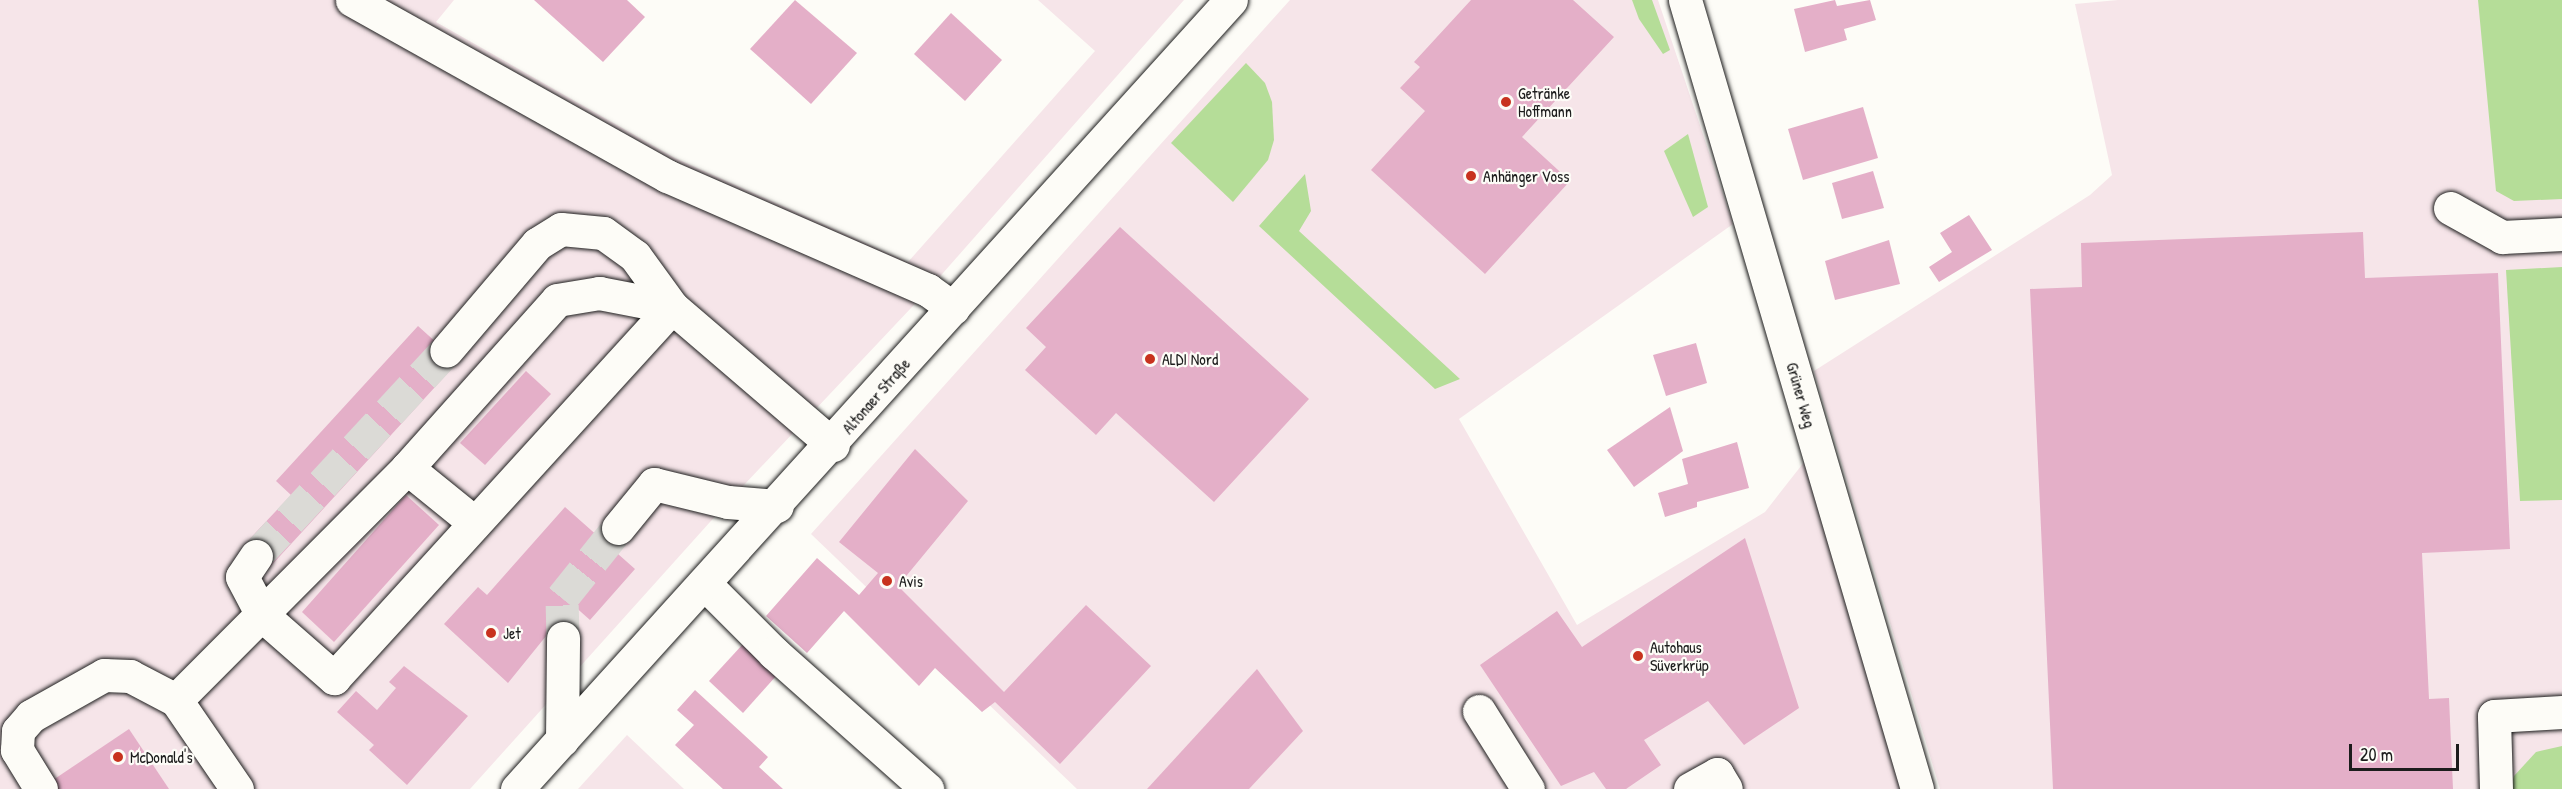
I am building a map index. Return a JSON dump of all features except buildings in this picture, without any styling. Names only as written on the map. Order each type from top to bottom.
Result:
[{"type":"main road","points":[[352,0],[667,176],[928,290],[953,308]]},
{"type":"main road","name":"Altonaer Straße","points":[[517,789],[833,445],[953,308],[1231,0]]},
{"type":"main road","name":"Grüner Weg","points":[[1685,0],[1917,789]]},
{"type":"main road","points":[[2450,208],[2502,237],[2562,234]]},
{"type":"main road","points":[[446,351],[537,244],[561,229],[603,233],[635,256],[672,307],[833,445]]},
{"type":"main road","points":[[177,700],[407,468],[557,300],[599,293],[672,307]]},
{"type":"main road","points":[[256,556],[242,577],[262,615],[334,678],[672,307]]},
{"type":"main road","points":[[407,468],[475,523]]},
{"type":"main road","points":[[618,528],[654,484],[728,502],[777,506]]},
{"type":"main road","points":[[704,583],[774,653],[927,789]]},
{"type":"main road","points":[[562,740],[563,638]]},
{"type":"main road","points":[[41,789],[17,750],[18,731],[31,716],[104,675],[130,676],[177,700],[237,789]]},
{"type":"main road","points":[[1479,711],[1528,789]]},
{"type":"main road","points":[[2496,789],[2494,716],[2562,712]]},
{"type":"main road","points":[[1689,789],[1717,774],[1726,789]]},
{"type":"shaded area","points":[[0,0],[454,0],[436,22],[675,158],[908,262],[1095,51],[1038,0],[1184,0],[928,290],[728,502],[470,789],[0,789]]},
{"type":"shaded area","points":[[1290,0],[1658,0],[1733,224],[1459,419],[1577,625],[1765,512],[1808,457],[1904,789],[1077,789],[811,534]]},
{"type":"shaded area","points":[[2118,0],[2491,0],[2562,172],[2562,789],[1940,789],[1814,371],[2090,195],[2112,175],[2075,4]]},
{"type":"shaded area","points":[[627,735],[684,789],[578,789]]},
{"type":"green space","points":[[1632,0],[1652,0],[1670,50],[1663,54],[1639,19]]},
{"type":"green space","points":[[2478,0],[2562,0],[2562,199],[2514,201],[2496,191]]},
{"type":"green space","points":[[1246,63],[1265,83],[1272,102],[1274,140],[1268,160],[1233,202],[1171,143]]},
{"type":"green space","points":[[1688,134],[1708,207],[1693,217],[1664,151]]},
{"type":"green space","points":[[1305,174],[1311,211],[1299,231],[1460,379],[1435,389],[1259,226]]},
{"type":"green space","points":[[2562,267],[2562,500],[2520,501],[2506,270]]},
{"type":"green space","points":[[2562,746],[2562,789],[2510,789],[2514,776],[2536,752]]},
{"type":"tunnel","points":[[256,556],[446,351]]},
{"type":"tunnel","points":[[563,638],[562,598],[618,528]]},
{"type":"place","name":"Getränke Hoffmann","points":[[1506,102]]},
{"type":"place","name":"Anhänger Voss","points":[[1471,176]]},
{"type":"place","name":"ALDI Nord","points":[[1150,359]]},
{"type":"place","name":"Avis","points":[[887,581]]},
{"type":"place","name":"Jet","points":[[491,633]]},
{"type":"place","name":"Autohaus Süverkrüp","points":[[1638,656]]},
{"type":"place","name":"McDonald's","points":[[118,757]]}]
